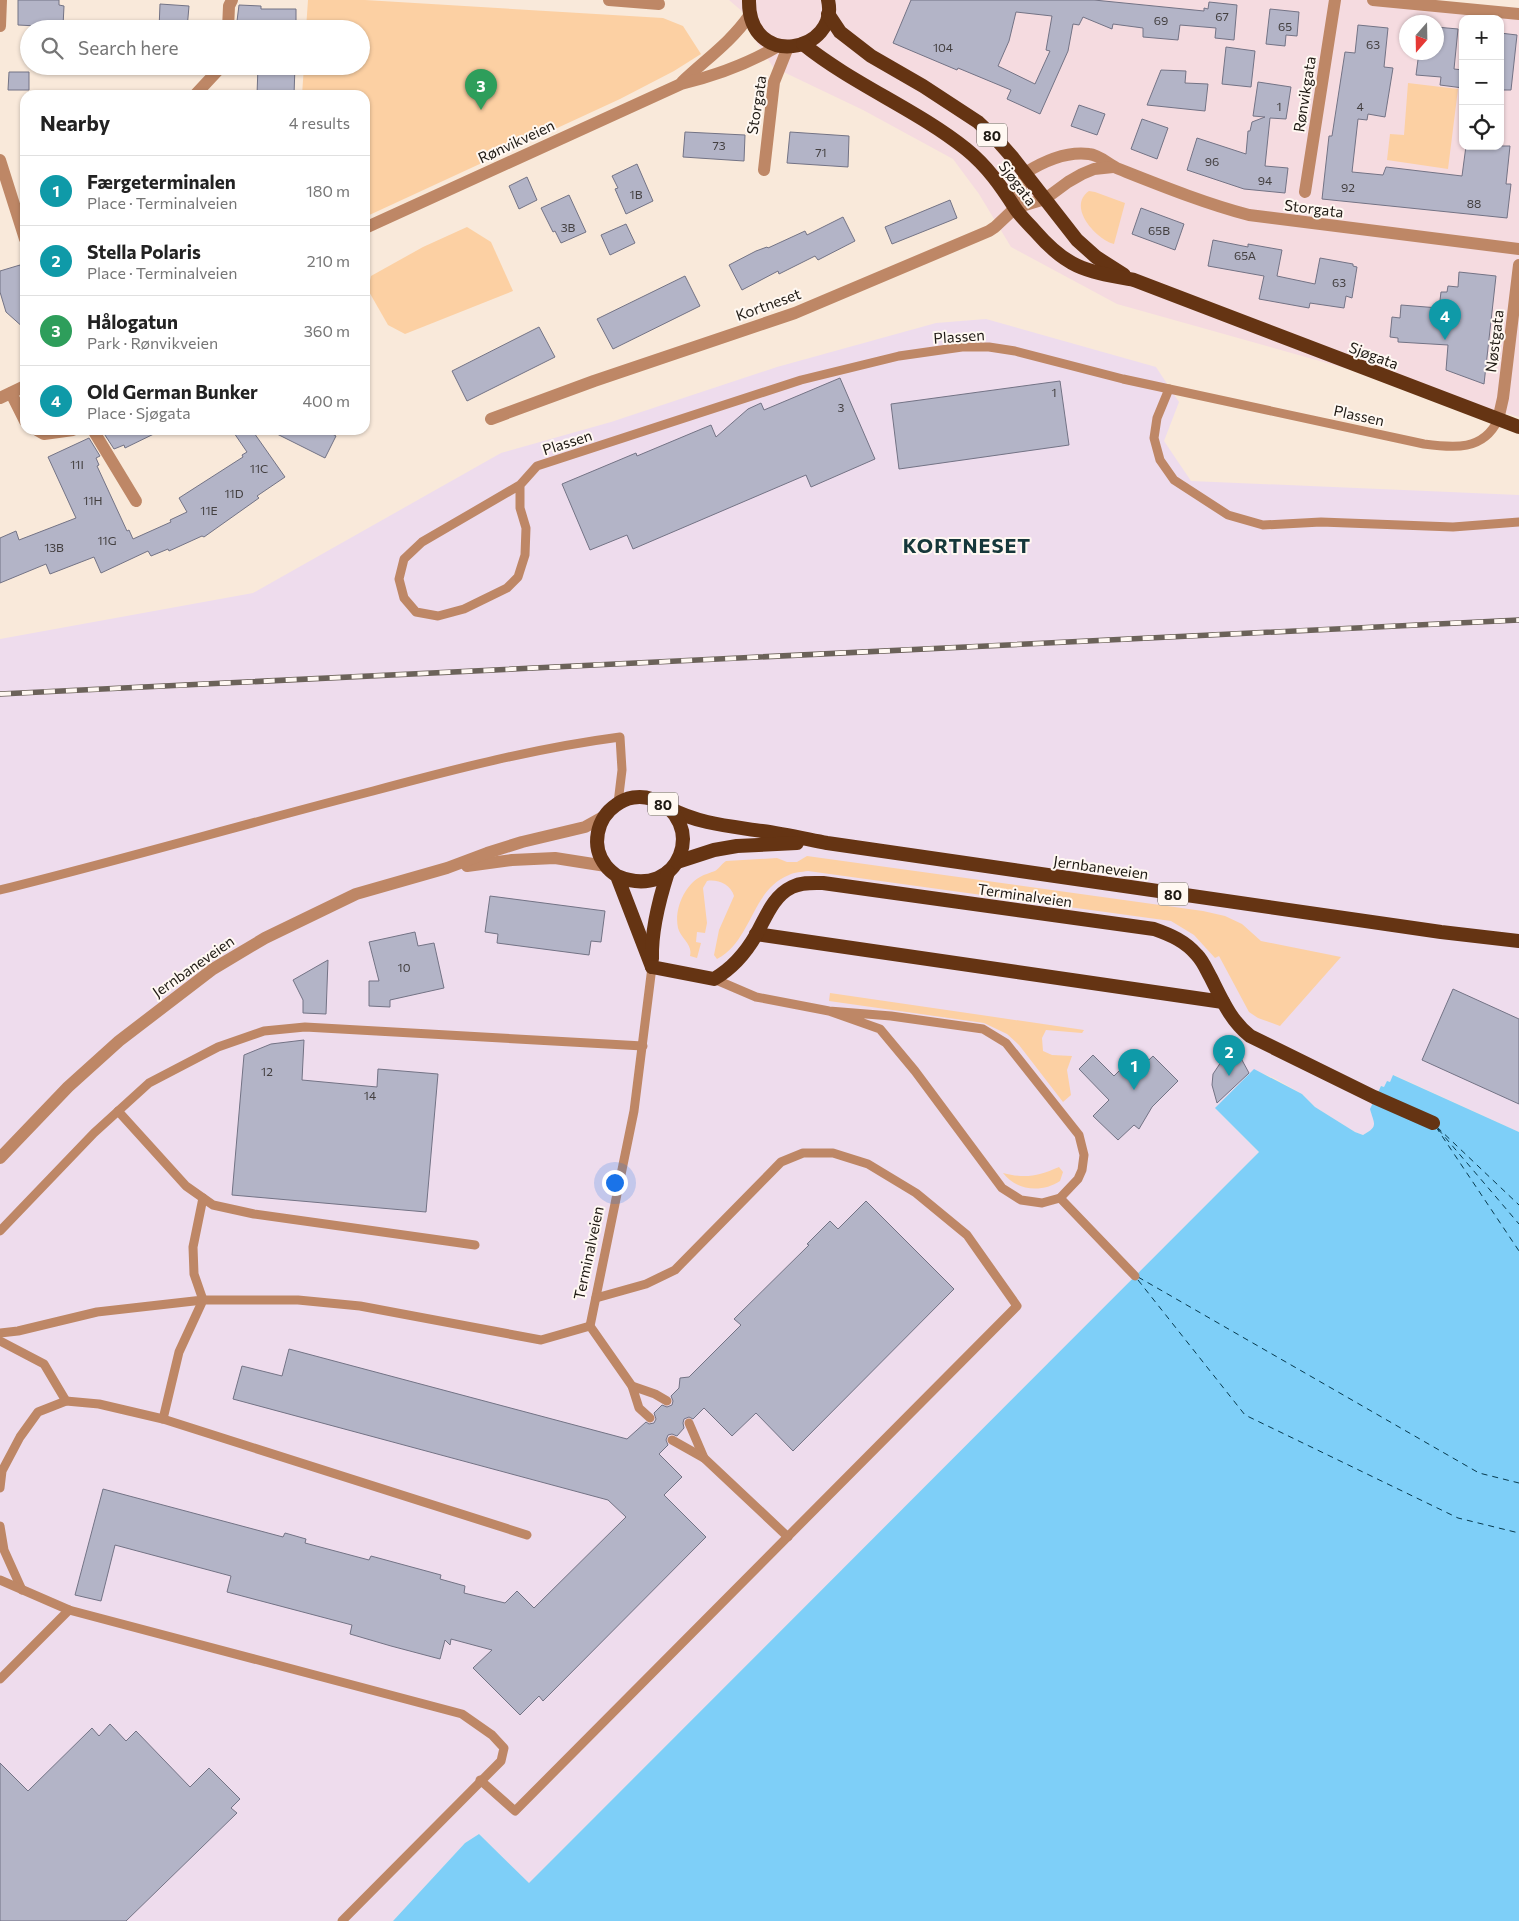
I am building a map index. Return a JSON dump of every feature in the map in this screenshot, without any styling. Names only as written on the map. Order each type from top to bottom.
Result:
[{"type":"highway","points":[[749,0],[749,16],[755,29],[765,40],[783,47]]},
{"type":"highway","name":"80","points":[[783,47],[803,44],[820,33],[829,5]]},
{"type":"highway","name":"Sjøgata","points":[[829,5],[840,32],[871,56],[923,86],[978,122],[998,141],[1077,240],[1096,258],[1134,280],[1519,427]]},
{"type":"highway","name":"Sjøgata","points":[[803,44],[848,76],[948,135],[968,151],[999,184],[1015,208],[1051,249],[1070,263],[1091,272],[1134,280]]},
{"type":"highway","name":"Jernbaneveien","points":[[827,843],[737,846],[714,850],[672,867],[656,880],[643,883],[630,882],[617,876],[606,866],[600,857],[597,842],[599,826],[604,817],[618,803],[627,799],[644,797],[660,802],[684,816],[713,825],[764,831],[827,843],[1450,934],[1519,941]]},
{"type":"highway","name":"80","points":[[669,808],[681,828],[683,840],[682,851],[672,867]]},
{"type":"highway","name":"Terminalveien","points":[[652,967],[651,943],[661,892],[672,867]]},
{"type":"highway","name":"Terminalveien","points":[[617,876],[652,967]]},
{"type":"highway","name":"Terminalveien","points":[[714,978],[736,963],[778,897],[794,886],[808,883],[823,883],[1154,929],[1172,935],[1187,944],[1199,956],[1232,1018],[1250,1036],[1374,1097],[1433,1123]]},
{"type":"highway","points":[[756,934],[1223,1002]]},
{"type":"highway","points":[[652,967],[714,978]]},
{"type":"street","points":[[0,26],[1,0]]},
{"type":"street","points":[[228,20],[229,6],[232,0]]},
{"type":"street","points":[[609,0],[659,4]]},
{"type":"street","name":"Rønvikgata","points":[[1305,192],[1336,0]]},
{"type":"street","points":[[1374,0],[1519,14]]},
{"type":"street","name":"Rønvikveien","points":[[681,84],[712,54],[732,38],[749,16]]},
{"type":"street","name":"Rønvikveien","points":[[370,226],[681,84],[706,78],[783,47]]},
{"type":"street","name":"Storgata","points":[[764,170],[774,82],[783,47]]},
{"type":"street","points":[[200,90],[214,75]]},
{"type":"street","name":"Storgata","points":[[1025,173],[1037,165],[1060,156],[1091,154],[1113,167],[1216,206],[1249,215],[1519,250]]},
{"type":"street","points":[[0,160],[20,224]]},
{"type":"street","points":[[1045,200],[1068,182],[1082,174],[1094,169],[1113,167]]},
{"type":"street","points":[[1015,208],[1025,173]]},
{"type":"street","name":"Kortneset","points":[[491,419],[594,381],[795,313],[989,231],[1015,208],[1045,200]]},
{"type":"street","name":"Nøstgata","points":[[1498,420],[1514,343],[1519,265]]},
{"type":"street","points":[[20,388],[6,395],[20,414]]},
{"type":"street","points":[[96,435],[136,501]]},
{"type":"street","name":"Jernbaneveien","points":[[0,1158],[68,1087],[118,1041],[213,969],[265,938],[356,894],[447,868],[487,853],[585,827],[604,817]]},
{"type":"street","name":"Jernbaneveien","points":[[447,868],[512,860],[555,858],[606,866]]},
{"type":"lane","name":"Plassen","points":[[520,485],[520,508],[526,528],[525,555],[518,577],[507,588],[464,610],[438,616],[416,612],[404,598],[399,579],[404,559],[422,542],[520,485],[537,466],[800,380],[899,356],[962,347],[989,347],[1015,351],[1123,379],[1424,444],[1446,447],[1464,446],[1478,442],[1494,429],[1498,420]]},
{"type":"lane","points":[[1169,389],[1157,418],[1154,438],[1160,460],[1174,480],[1228,515],[1263,525],[1321,522],[1453,527],[1519,522]]},
{"type":"lane","points":[[0,890],[90,868],[286,813],[496,759],[569,744],[620,737],[622,770],[618,803]]},
{"type":"lane","name":"Terminalveien","points":[[590,1326],[634,1111],[652,967]]},
{"type":"lane","points":[[714,978],[756,997],[829,1012],[880,1029],[915,1071],[1002,1188],[1021,1200],[1042,1203],[1060,1198],[1078,1179],[1082,1170],[1084,1155],[1079,1135],[1006,1043],[983,1029],[891,1016],[829,1012]]},
{"type":"lane","points":[[0,1231],[94,1132],[149,1083],[218,1047],[264,1031],[313,1027],[643,1046]]},
{"type":"lane","points":[[118,1111],[186,1186],[213,1205],[254,1214],[475,1245]]},
{"type":"lane","points":[[480,1780],[515,1811],[1017,1306],[967,1234],[916,1193],[868,1164],[833,1153],[803,1153],[781,1162],[675,1270],[646,1284],[596,1298]]},
{"type":"lane","points":[[163,1419],[179,1352],[203,1300],[194,1274],[193,1246],[203,1198]]},
{"type":"lane","points":[[1060,1198],[1135,1276]]},
{"type":"lane","points":[[0,1333],[97,1312],[203,1300],[298,1300],[360,1306],[541,1340],[590,1326],[632,1386],[639,1408],[650,1418]]},
{"type":"lane","points":[[0,1341],[44,1364],[66,1401]]},
{"type":"lane","points":[[632,1386],[667,1400]]},
{"type":"lane","points":[[0,1488],[2,1471],[20,1436],[38,1412],[66,1401],[99,1404],[163,1419],[527,1535]]},
{"type":"lane","points":[[689,1423],[704,1458]]},
{"type":"lane","points":[[672,1440],[704,1458],[788,1537]]},
{"type":"lane","points":[[0,1526],[4,1550],[22,1590]]},
{"type":"lane","points":[[0,1580],[70,1610],[462,1714],[492,1735],[504,1748],[501,1761],[480,1780],[342,1921]]},
{"type":"lane","points":[[0,1679],[70,1610]]},
{"type":"shaded area","points":[[308,0],[365,0],[663,18],[683,26],[701,54],[674,71],[620,99],[370,215],[370,90],[302,90],[303,75],[370,75],[370,20],[307,20]]},
{"type":"shaded area","points":[[729,0],[1373,0],[1519,14],[1519,417],[1117,304],[1011,247],[979,194],[953,159],[863,110],[773,67],[748,29],[744,13]]},
{"type":"shaded area","points":[[1408,83],[1458,89],[1448,169],[1387,160],[1390,134],[1404,135]]},
{"type":"shaded area","points":[[1089,191],[1125,203],[1114,244],[1093,230],[1082,214],[1081,205],[1083,198]]},
{"type":"shaded area","points":[[467,227],[491,242],[513,291],[405,334],[388,325],[370,294],[370,281],[371,276],[423,247]]},
{"type":"shaded area","points":[[986,319],[1156,367],[1179,402],[1164,441],[1191,481],[1519,495],[1519,1132],[1394,1075],[1390,1082],[1384,1087],[1381,1086],[1371,1113],[1375,1119],[1375,1124],[1371,1130],[1363,1135],[1315,1107],[1302,1094],[1276,1079],[1254,1070],[1216,1108],[1259,1152],[529,1883],[479,1834],[465,1843],[393,1921],[0,1921],[0,639],[253,593],[501,453],[611,422],[777,367],[936,323]]},
{"type":"shaded area","points":[[807,856],[1203,911],[1225,916],[1242,924],[1261,941],[1341,957],[1280,1026],[1258,1018],[1249,1012],[1219,956],[1215,958],[1194,935],[1171,921],[808,871],[791,874],[776,882],[759,903],[738,940],[729,951],[717,959],[714,955],[719,930],[734,896],[724,884],[707,881],[703,888],[707,923],[705,933],[697,932],[696,942],[701,943],[697,958],[690,956],[690,948],[679,932],[677,921],[679,906],[685,892],[694,881],[715,871],[726,861],[777,858],[787,862],[797,862]]},
{"type":"shaded area","points":[[830,993],[1084,1030],[1082,1033],[1046,1030],[1042,1038],[1043,1051],[1052,1055],[1072,1056],[1067,1070],[1071,1095],[1063,1102],[1019,1045],[1007,1034],[984,1023],[829,1001]]},
{"type":"shaded area","points":[[1059,1167],[1063,1172],[1060,1181],[1053,1185],[1038,1188],[1022,1187],[1015,1184],[1003,1173],[1032,1176]]},
{"type":"water","points":[[1254,1069],[1302,1094],[1315,1107],[1363,1135],[1373,1127],[1374,1121],[1370,1109],[1381,1086],[1384,1087],[1387,1081],[1390,1082],[1393,1075],[1519,1132],[1519,1921],[393,1921],[465,1843],[479,1834],[529,1883],[1259,1152],[1215,1108]]},
{"type":"building","points":[[18,0],[59,0],[59,5],[64,6],[63,20],[20,20],[20,25],[18,25]]},
{"type":"building","points":[[911,0],[1094,0],[1204,11],[1204,8],[1208,9],[1209,2],[1237,5],[1234,40],[1215,38],[1216,28],[1180,25],[1178,40],[1143,37],[1143,28],[1113,24],[1112,29],[1083,17],[1079,25],[1073,24],[1068,51],[1040,114],[1007,99],[1011,90],[893,43]],"holes":[[[1016,12],[1052,16],[1046,50],[1050,51],[1035,84],[998,66],[1009,41]]]},
{"type":"building","points":[[160,4],[189,6],[188,20],[159,20]]},
{"type":"building","points":[[239,5],[261,6],[261,9],[296,9],[296,20],[237,20]]},
{"type":"building","points":[[1270,9],[1299,12],[1297,36],[1286,35],[1285,46],[1266,44]]},
{"type":"building","points":[[1358,25],[1388,28],[1384,67],[1393,68],[1385,117],[1368,114],[1367,120],[1358,119],[1352,172],[1383,175],[1386,167],[1462,176],[1465,150],[1504,150],[1504,146],[1510,146],[1506,184],[1511,184],[1507,218],[1322,199],[1329,136],[1332,136],[1345,52],[1355,53]]},
{"type":"building","points":[[1444,28],[1458,29],[1454,69],[1459,70],[1459,87],[1440,85],[1441,77],[1416,75],[1418,60],[1444,60]]},
{"type":"building","points":[[1504,33],[1517,35],[1511,90],[1504,90]]},
{"type":"building","points":[[1226,47],[1255,51],[1251,87],[1222,84]]},
{"type":"building","points":[[1161,70],[1186,71],[1185,83],[1208,84],[1205,111],[1147,105]]},
{"type":"building","points":[[9,72],[20,72],[20,75],[29,75],[29,90],[8,90]]},
{"type":"building","points":[[258,75],[295,75],[294,90],[257,90]]},
{"type":"building","points":[[1258,82],[1291,87],[1286,119],[1270,118],[1265,166],[1288,168],[1285,193],[1244,189],[1187,170],[1197,138],[1246,154],[1248,131],[1250,131],[1252,122],[1265,117],[1253,116]]},
{"type":"building","points":[[1079,105],[1105,114],[1097,135],[1071,126]]},
{"type":"building","points":[[1142,119],[1168,128],[1157,159],[1131,149]]},
{"type":"building","points":[[685,132],[745,135],[744,161],[683,157]]},
{"type":"building","points":[[790,132],[849,136],[848,167],[787,163]]},
{"type":"building","points":[[637,164],[653,201],[626,214],[615,189],[618,188],[612,176]]},
{"type":"building","points":[[527,177],[537,200],[519,209],[509,186]]},
{"type":"building","points":[[569,195],[586,232],[561,243],[541,208]]},
{"type":"building","points":[[950,200],[957,218],[892,244],[885,227]]},
{"type":"building","points":[[1141,208],[1184,224],[1175,250],[1132,234]]},
{"type":"building","points":[[843,217],[855,241],[818,260],[815,256],[779,274],[778,271],[742,290],[729,265],[756,251],[768,248],[805,231],[807,235]]},
{"type":"building","points":[[626,224],[635,243],[610,255],[601,235]]},
{"type":"building","points":[[1213,240],[1248,247],[1248,244],[1282,250],[1277,276],[1315,284],[1320,258],[1353,264],[1353,266],[1357,267],[1352,298],[1346,296],[1344,308],[1310,303],[1309,308],[1259,299],[1264,276],[1208,266]]},
{"type":"building","points":[[20,265],[20,325],[6,312],[0,292],[0,271]]},
{"type":"building","points":[[1459,272],[1496,276],[1484,384],[1446,370],[1448,345],[1398,342],[1398,338],[1390,337],[1392,317],[1400,318],[1401,305],[1439,308],[1441,292],[1447,292],[1448,286],[1458,287]]},
{"type":"building","points":[[685,276],[700,306],[613,349],[597,319]]},
{"type":"building","points":[[539,327],[555,357],[467,401],[452,371]]},
{"type":"building","points":[[840,378],[875,459],[811,487],[806,475],[633,549],[627,535],[590,550],[562,484],[636,453],[637,456],[711,425],[716,437],[748,409],[761,403],[764,410]]},
{"type":"building","points":[[1060,381],[1069,445],[899,469],[891,404]]},
{"type":"building","points":[[105,435],[152,435],[125,448],[124,445],[114,449]]},
{"type":"building","points":[[235,435],[256,435],[285,477],[204,537],[202,536],[169,551],[168,549],[151,556],[148,551],[101,573],[94,557],[50,574],[46,564],[0,583],[0,538],[16,531],[19,540],[76,518],[48,457],[89,438],[100,456],[96,458],[99,465],[97,466],[127,531],[129,530],[133,539],[171,522],[170,520],[187,512],[179,498],[243,457],[242,455],[247,452]]},
{"type":"building","points":[[279,435],[334,435],[336,436],[325,458]]},
{"type":"building","points":[[490,896],[605,911],[601,942],[591,941],[589,955],[497,943],[498,934],[485,932]]},
{"type":"building","points":[[415,932],[418,946],[434,943],[444,988],[390,1000],[390,1007],[369,1006],[369,981],[379,981],[369,942]]},
{"type":"building","points":[[328,960],[326,1014],[303,1013],[303,1000],[293,980]]},
{"type":"building","points":[[1453,989],[1519,1019],[1519,1104],[1422,1060]]},
{"type":"building","points":[[304,1040],[302,1080],[377,1087],[378,1069],[438,1074],[426,1212],[232,1195],[244,1055],[271,1044]]},
{"type":"building","points":[[1236,1049],[1249,1073],[1217,1103],[1212,1085],[1213,1074],[1221,1062]]},
{"type":"building","points":[[1093,1055],[1114,1076],[1120,1070],[1129,1079],[1153,1056],[1178,1081],[1152,1107],[1139,1129],[1134,1125],[1118,1140],[1093,1116],[1109,1100],[1079,1069]]},
{"type":"building","points":[[866,1201],[954,1289],[793,1451],[756,1413],[732,1436],[704,1408],[693,1419],[689,1417],[684,1419],[684,1428],[677,1436],[668,1435],[666,1440],[668,1445],[659,1454],[682,1477],[664,1495],[706,1537],[543,1701],[539,1696],[520,1715],[473,1668],[492,1650],[451,1639],[450,1645],[445,1640],[440,1659],[391,1646],[350,1634],[352,1625],[227,1592],[231,1576],[115,1545],[101,1601],[75,1595],[103,1489],[283,1537],[285,1533],[306,1539],[305,1543],[369,1560],[371,1556],[441,1575],[440,1579],[465,1586],[464,1593],[505,1603],[517,1591],[534,1608],[626,1517],[608,1500],[233,1399],[242,1366],[282,1376],[289,1349],[627,1439],[646,1422],[649,1424],[654,1423],[656,1419],[654,1413],[662,1405],[667,1407],[672,1405],[671,1396],[679,1388],[680,1378],[689,1377],[741,1325],[734,1319],[809,1245],[807,1244],[830,1221],[838,1229]]},
{"type":"building","points":[[110,1724],[126,1741],[136,1731],[190,1787],[209,1768],[240,1799],[231,1808],[237,1813],[126,1921],[0,1921],[0,1763],[28,1791],[92,1728],[99,1736]]},
{"type":"ferry route","points":[[1436,1127],[1519,1251]]},
{"type":"ferry route","points":[[1437,1127],[1519,1205]]},
{"type":"ferry route","points":[[1438,1129],[1519,1224]]},
{"type":"ferry route","points":[[1138,1277],[1479,1473],[1519,1483]]},
{"type":"ferry route","points":[[1138,1280],[1245,1415],[1458,1518],[1519,1533]]},
{"type":"railway","points":[[0,694],[1519,620]]},
{"type":"place","name":"Hålogatun","points":[[481,110]]},
{"type":"place","name":"Old German Bunker","points":[[1445,340]]},
{"type":"place","name":"Stella Polaris","points":[[1229,1076]]},
{"type":"place","name":"Færgeterminalen","points":[[1134,1090]]},
{"type":"district","name":"KORTNESET","points":[[967,545]]}]
